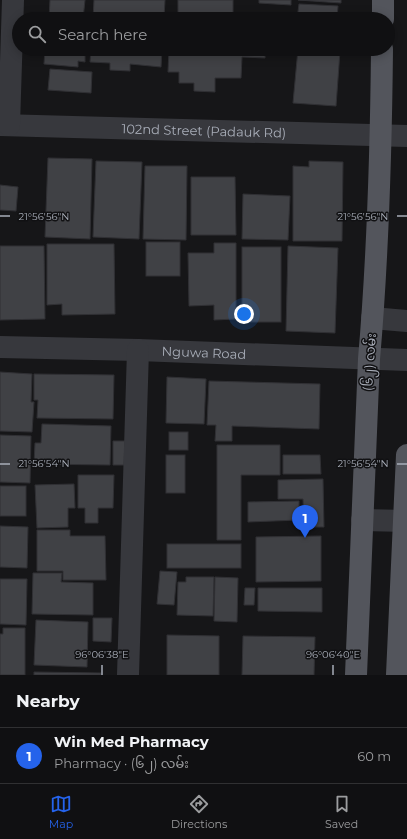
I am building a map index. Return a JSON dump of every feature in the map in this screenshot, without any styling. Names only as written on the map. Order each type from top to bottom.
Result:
[{"type":"main road","points":[[383,0],[383,12]]},
{"type":"main road","name":"(၆၂) လမ်း","points":[[356,675],[369,358],[381,135],[382,56]]},
{"type":"main road","points":[[397,675],[407,455]]},
{"type":"street","points":[[13,12],[14,0]]},
{"type":"street","points":[[4,125],[12,25]]},
{"type":"street","name":"102nd Street (Padauk Rd)","points":[[4,125],[407,136]]},
{"type":"street","points":[[372,318],[407,321]]},
{"type":"street","name":"Nguwa Road","points":[[0,347],[138,350],[407,360]]},
{"type":"street","points":[[128,675],[138,350]]},
{"type":"street","points":[[362,520],[405,521]]},
{"type":"building","points":[[50,0],[85,0],[84,12],[49,12]]},
{"type":"building","points":[[94,0],[165,0],[164,12],[93,12]]},
{"type":"building","points":[[178,0],[233,0],[233,12],[178,12]]},
{"type":"building","points":[[259,0],[291,0],[291,5],[259,3]]},
{"type":"building","points":[[298,0],[341,0],[341,3]]},
{"type":"building","points":[[299,4],[338,6],[338,12],[298,12]]},
{"type":"building","points":[[45,56],[85,56],[85,62],[78,61],[78,67],[44,64]]},
{"type":"building","points":[[90,56],[162,56],[161,67],[130,64],[130,71],[110,70],[110,63],[90,62]]},
{"type":"building","points":[[169,56],[265,56],[265,58],[242,57],[241,78],[215,78],[215,92],[194,91],[194,83],[179,83],[179,72],[168,72]]},
{"type":"building","points":[[297,56],[340,56],[336,106],[293,103]]},
{"type":"building","points":[[50,69],[92,72],[91,93],[48,90]]},
{"type":"building","points":[[48,158],[92,159],[90,239],[45,237]]},
{"type":"building","points":[[96,161],[142,162],[139,239],[93,237]]},
{"type":"building","points":[[309,161],[343,162],[342,241],[293,241],[293,166],[309,167]]},
{"type":"building","points":[[145,166],[187,166],[186,240],[143,239]]},
{"type":"building","points":[[191,177],[235,177],[236,235],[191,235]]},
{"type":"building","points":[[0,185],[18,187],[16,211],[0,210]]},
{"type":"building","points":[[243,194],[290,196],[288,240],[242,239]]},
{"type":"building","points":[[146,242],[180,242],[180,276],[146,276]]},
{"type":"building","points":[[214,243],[236,243],[236,319],[214,320],[214,305],[189,306],[188,253],[214,253]]},
{"type":"building","points":[[47,244],[114,244],[115,314],[62,315],[62,304],[47,305]]},
{"type":"building","points":[[0,246],[44,246],[45,319],[0,320]]},
{"type":"building","points":[[288,246],[338,248],[335,333],[286,331]]},
{"type":"building","points":[[242,247],[281,247],[281,322],[242,322]]},
{"type":"building","points":[[0,372],[32,374],[31,402],[34,402],[32,432],[0,431]]},
{"type":"building","points":[[34,374],[114,375],[113,419],[37,418],[38,400],[34,400]]},
{"type":"building","points":[[167,377],[206,379],[204,424],[166,423]]},
{"type":"building","points":[[209,381],[320,384],[319,429],[232,426],[232,441],[215,441],[216,425],[207,425]]},
{"type":"building","points":[[42,424],[111,426],[110,465],[34,464],[35,443],[41,443]]},
{"type":"building","points":[[169,432],[188,432],[188,450],[169,450]]},
{"type":"building","points":[[0,435],[31,436],[30,483],[0,482]]},
{"type":"building","points":[[113,441],[125,441],[124,465],[113,465]]},
{"type":"building","points":[[217,445],[280,445],[280,475],[241,475],[241,540],[217,540]]},
{"type":"building","points":[[166,455],[185,455],[185,493],[166,493]]},
{"type":"building","points":[[283,455],[320,455],[321,474],[283,474]]},
{"type":"building","points":[[78,475],[114,475],[113,508],[98,508],[98,523],[85,523],[85,508],[78,508]]},
{"type":"building","points":[[323,479],[324,527],[304,527],[303,499],[278,499],[278,480]]},
{"type":"building","points":[[74,484],[75,508],[68,508],[68,527],[37,528],[35,485]]},
{"type":"building","points":[[0,486],[26,486],[26,516],[0,516]]},
{"type":"building","points":[[299,501],[299,520],[248,522],[248,502]]},
{"type":"building","points":[[0,526],[28,527],[27,568],[0,567]]},
{"type":"building","points":[[37,530],[70,530],[70,536],[105,536],[106,580],[63,580],[63,571],[37,571]]},
{"type":"building","points":[[321,536],[321,581],[256,582],[256,537]]},
{"type":"building","points":[[167,544],[241,544],[241,568],[167,568]]},
{"type":"building","points":[[160,571],[177,572],[174,605],[157,604]]},
{"type":"building","points":[[33,573],[62,573],[61,582],[93,583],[93,615],[32,614]]},
{"type":"building","points":[[186,577],[214,577],[213,616],[177,615],[178,582],[186,582]]},
{"type":"building","points":[[215,577],[238,578],[237,622],[214,621]]},
{"type":"building","points":[[0,579],[27,579],[26,625],[0,624]]},
{"type":"building","points":[[245,588],[255,588],[254,605],[244,605]]},
{"type":"building","points":[[258,588],[322,588],[322,612],[258,611]]},
{"type":"building","points":[[93,618],[112,618],[111,642],[93,641]]},
{"type":"building","points":[[36,620],[88,622],[87,667],[34,665]]},
{"type":"building","points":[[3,628],[25,628],[25,675],[0,675],[0,634],[3,634]]},
{"type":"building","points":[[167,635],[219,636],[219,675],[167,675]]},
{"type":"building","points":[[243,636],[315,637],[314,675],[242,675]]},
{"type":"building","points":[[34,672],[101,673],[101,675],[34,675]]},
{"type":"place","name":"Win Med Pharmacy","points":[[305,538]]}]
